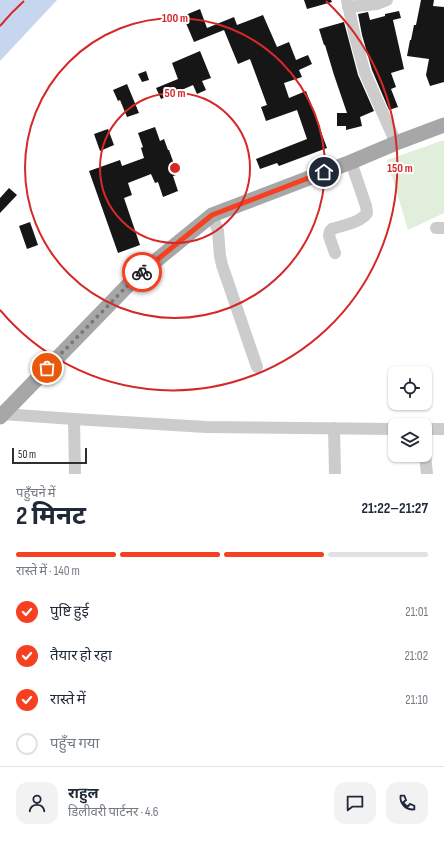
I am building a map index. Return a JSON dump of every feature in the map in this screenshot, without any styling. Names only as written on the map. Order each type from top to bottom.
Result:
[{"type":"main road","points":[[1,415],[136,277],[212,215],[352,162],[396,142],[444,125]]},
{"type":"street","points":[[387,0],[377,4],[348,3],[365,73],[396,142]]},
{"type":"street","points":[[335,253],[329,236],[330,231],[360,220],[367,213],[352,162]]},
{"type":"street","points":[[212,215],[218,231],[222,265],[257,367]]},
{"type":"street","points":[[1,415],[206,427],[388,429]]},
{"type":"street","points":[[74,419],[75,474]]},
{"type":"street","points":[[334,428],[335,474]]},
{"type":"street","points":[[432,429],[444,428]]},
{"type":"street","points":[[426,462],[427,474]]},
{"type":"green space","points":[[444,140],[444,213],[408,230],[387,160]]},
{"type":"water","points":[[0,0],[57,0],[0,61]]},
{"type":"building","points":[[304,0],[331,0],[332,2],[307,9]]},
{"type":"building","points":[[421,0],[434,0],[433,6],[444,7],[444,82],[430,86],[426,75],[429,59],[407,56],[414,25],[416,25]]},
{"type":"building","points":[[200,9],[207,28],[234,17],[237,25],[263,15],[277,47],[289,42],[296,60],[308,55],[312,64],[299,70],[302,77],[284,83],[289,98],[306,91],[327,148],[279,166],[277,163],[260,169],[256,159],[307,139],[297,110],[266,121],[261,107],[267,105],[250,59],[238,64],[224,30],[194,42],[183,16]]},
{"type":"building","points":[[399,11],[401,18],[393,20],[404,69],[391,73],[396,87],[391,89],[398,107],[389,110],[372,70],[362,35],[358,14],[368,12],[370,20],[385,16],[385,14]]},
{"type":"building","points":[[344,22],[358,75],[374,111],[360,117],[362,126],[346,130],[346,126],[337,126],[337,113],[347,113],[319,29]]},
{"type":"building","points":[[200,51],[211,78],[202,81],[206,90],[197,94],[193,85],[161,99],[156,88],[178,79],[172,63]]},
{"type":"building","points":[[146,71],[149,80],[142,82],[138,74]]},
{"type":"building","points":[[127,84],[139,113],[127,117],[120,100],[118,101],[113,90]]},
{"type":"building","points":[[155,127],[160,141],[164,139],[169,150],[174,164],[176,175],[173,176],[178,191],[163,197],[158,182],[155,183],[151,174],[128,183],[132,195],[124,198],[140,245],[118,253],[89,171],[120,160],[122,166],[144,158],[141,148],[143,147],[138,133]]},
{"type":"building","points":[[108,129],[114,145],[100,151],[94,134]]},
{"type":"building","points":[[9,188],[17,195],[0,213],[0,198]]},
{"type":"building","points":[[30,222],[38,245],[27,249],[19,226]]},
{"type":"way so far","points":[[47,368],[142,272]]},
{"type":"route","points":[[142,272],[212,215],[324,172]]}]
